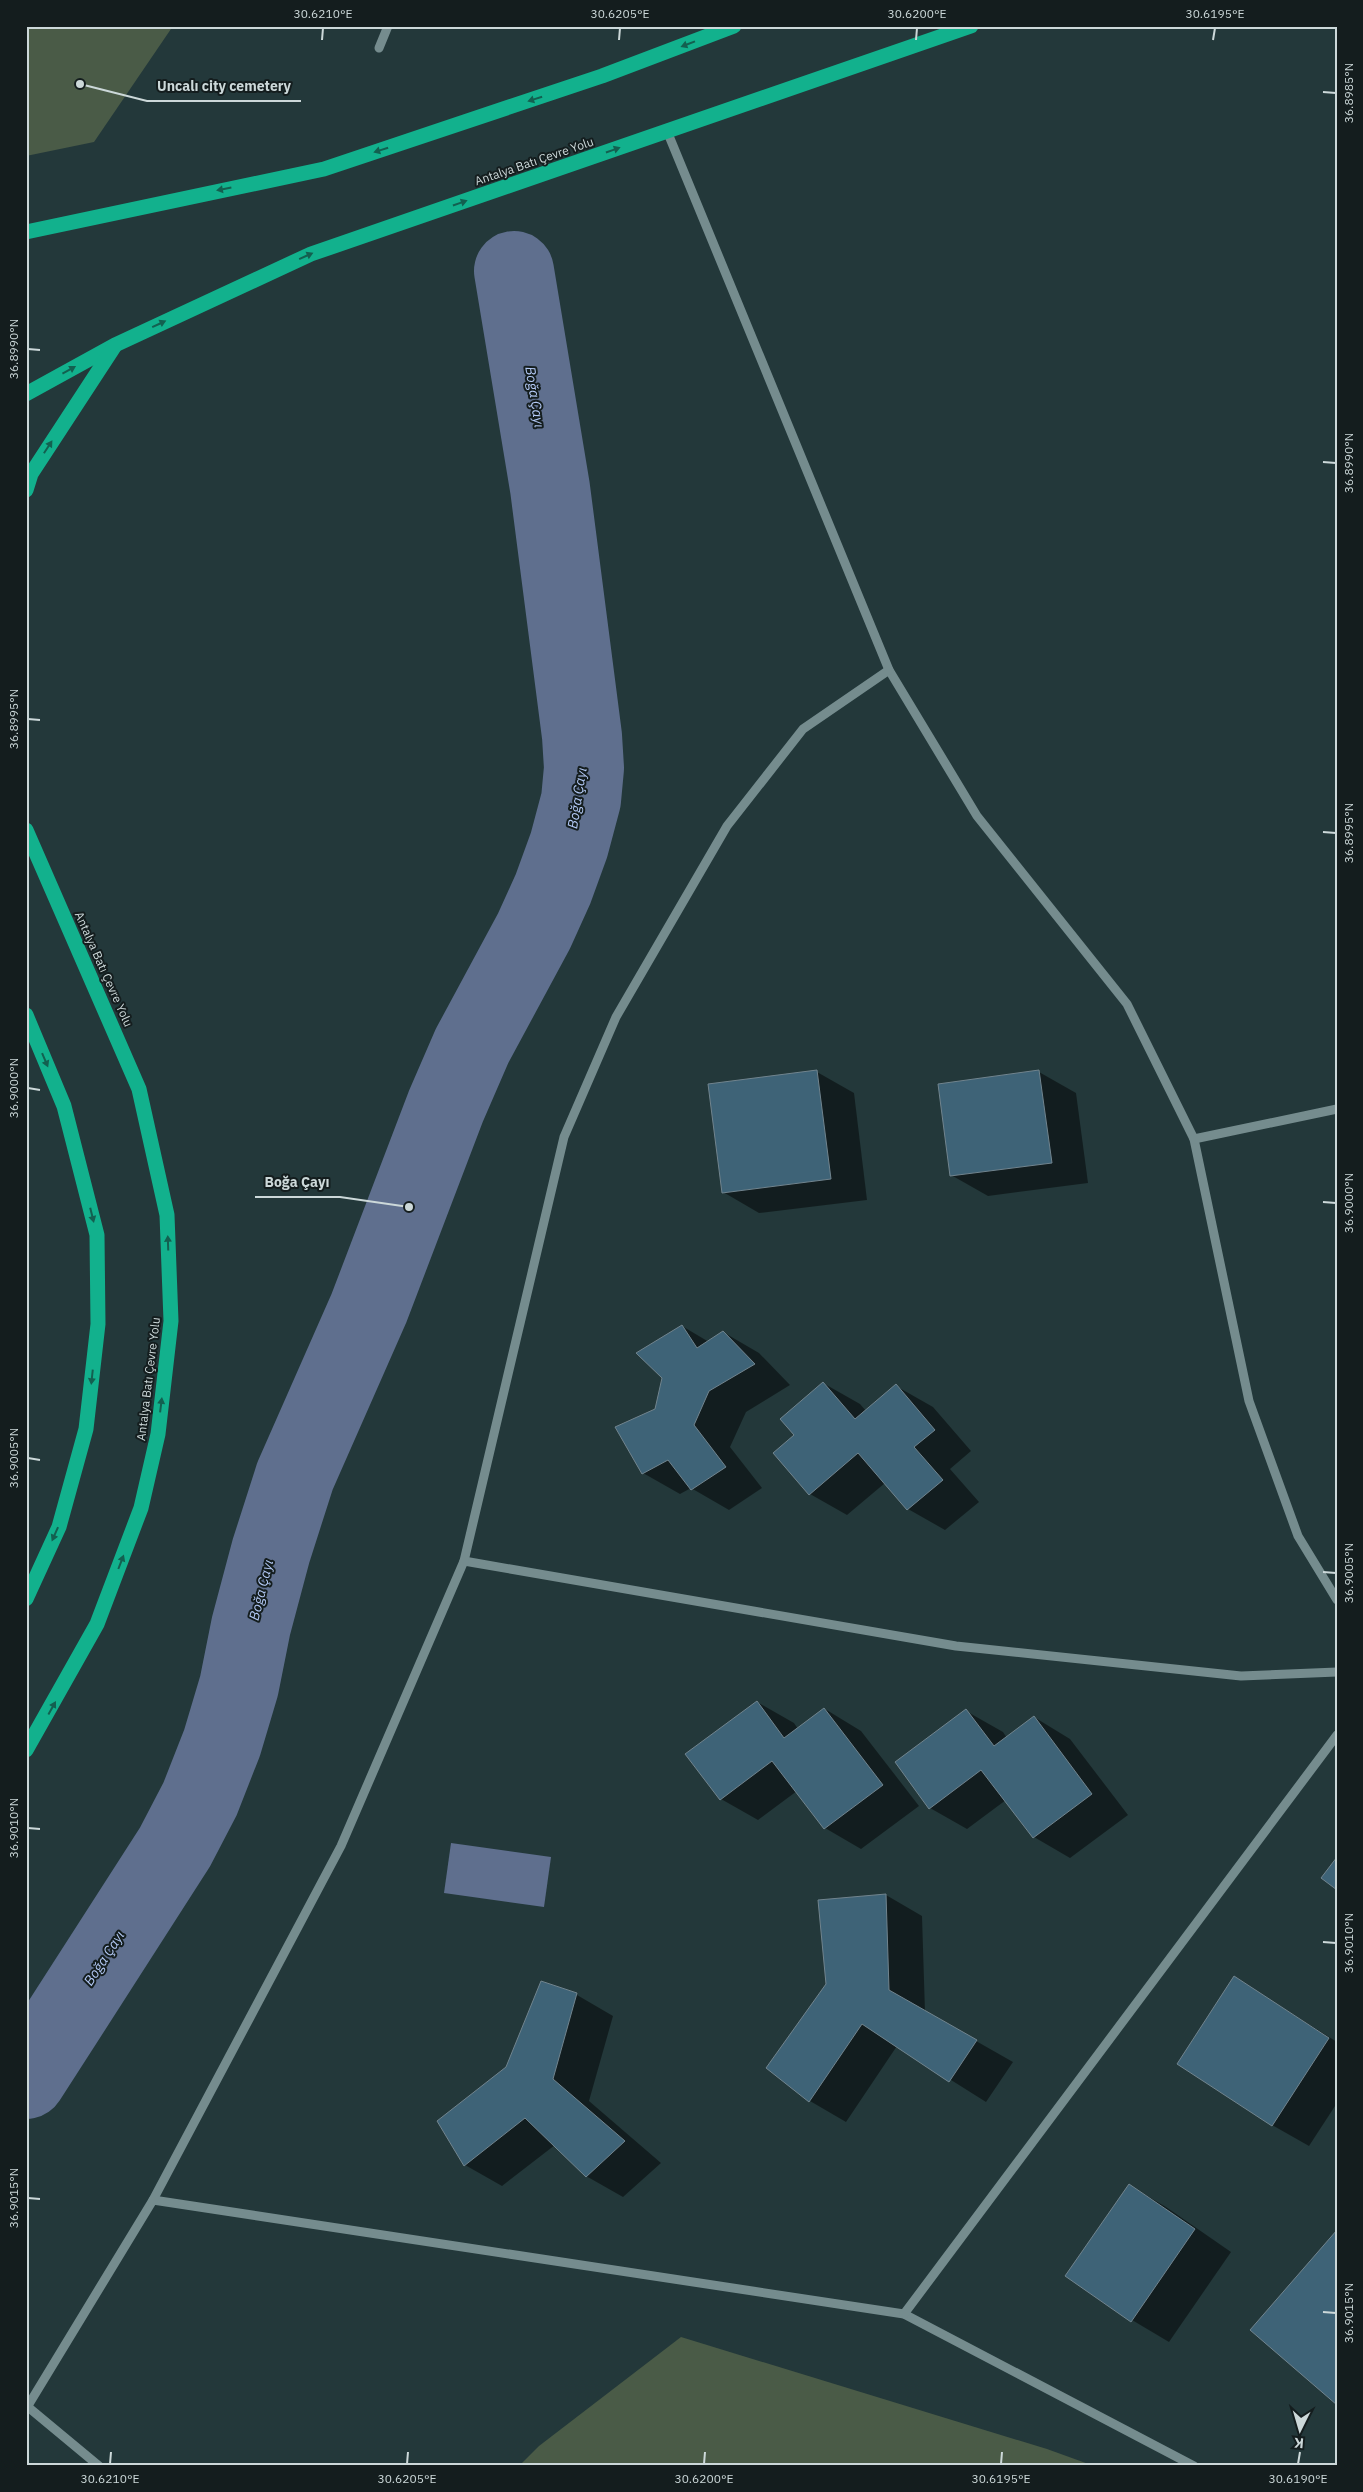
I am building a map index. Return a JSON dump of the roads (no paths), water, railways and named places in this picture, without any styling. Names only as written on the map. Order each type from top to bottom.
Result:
[{"type":"highway","points":[[26,232],[324,169],[602,76],[734,26]]},
{"type":"highway","name":"Antalya Batı Çevre Yolu","points":[[26,394],[115,345],[311,254],[667,132],[949,32],[971,26]]},
{"type":"highway","points":[[26,490],[31,474],[115,345]]},
{"type":"highway","name":"Antalya Batı Çevre Yolu","points":[[26,830],[139,1089],[167,1215],[171,1321],[158,1434],[141,1508],[97,1624],[26,1750]]},
{"type":"highway","points":[[26,1015],[64,1106],[97,1235],[98,1324],[86,1429],[59,1527],[26,1598]]},
{"type":"street","points":[[379,48],[388,26]]},
{"type":"street","points":[[667,132],[889,670],[977,816],[1127,1004],[1194,1139],[1250,1401],[1298,1536],[1337,1600]]},
{"type":"street","points":[[99,2466],[27,2408],[153,2200],[341,1846],[464,1561],[564,1137],[616,1017],[727,826],[802,729],[889,670]]},
{"type":"street","points":[[1194,1139],[1337,1110]]},
{"type":"street","points":[[464,1561],[956,1646],[1241,1676],[1337,1672]]},
{"type":"street","points":[[904,2314],[1337,1735]]},
{"type":"street","points":[[153,2200],[904,2314],[1194,2466]]},
{"type":"water","points":[[451,1843],[551,1857],[544,1907],[444,1893]]},
{"type":"waterway","name":"Boğa Çayı","points":[[26,2079],[175,1847],[200,1799],[222,1743],[239,1686],[251,1626],[271,1551],[295,1476],[369,1308],[446,1106],[472,1046],[534,931],[553,889],[569,845],[581,800],[584,768],[582,736],[550,488],[514,271]]},
{"type":"place","name":"Uncalı city cemetery","points":[[80,84]]},
{"type":"place","name":"Boğa Çayı","points":[[409,1207]]}]
